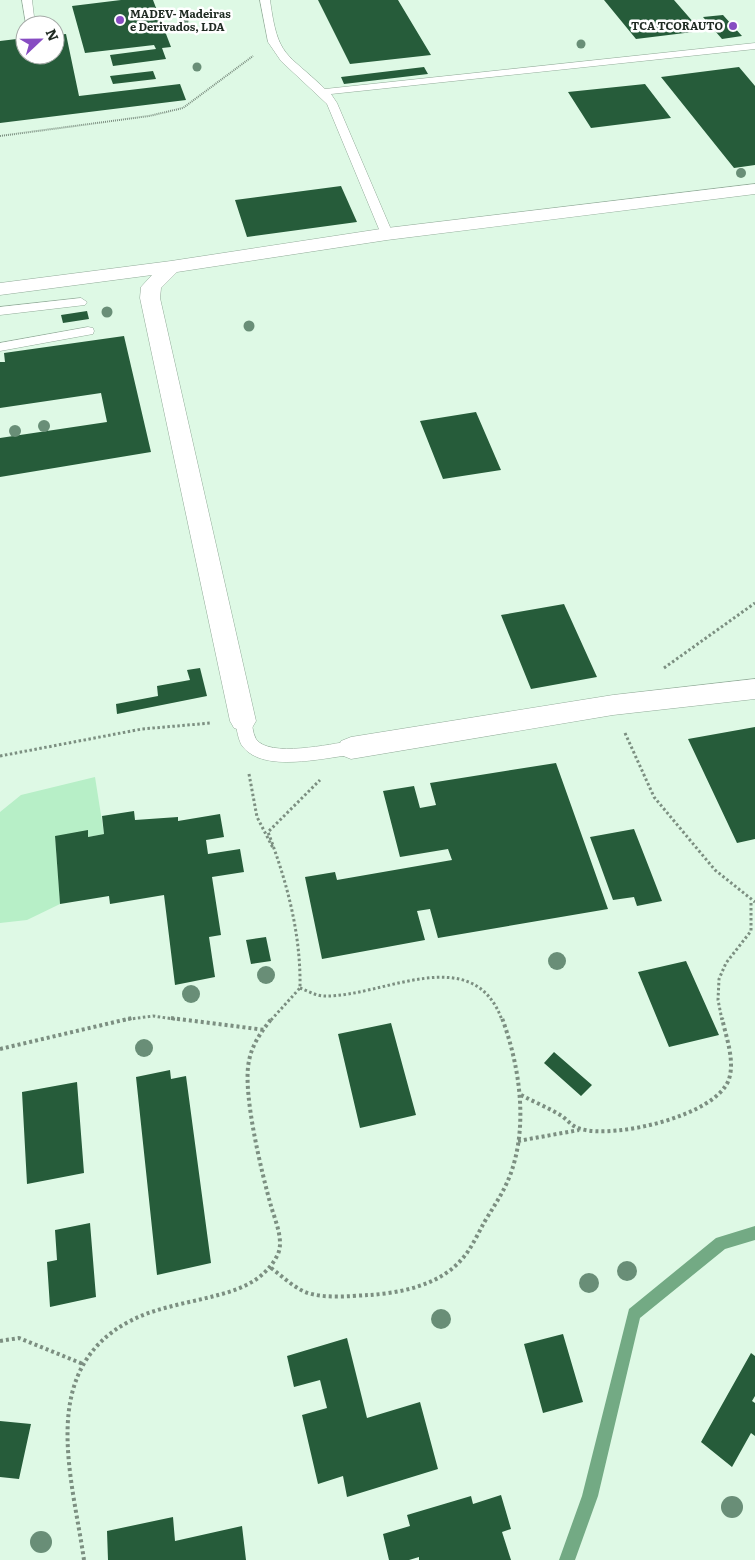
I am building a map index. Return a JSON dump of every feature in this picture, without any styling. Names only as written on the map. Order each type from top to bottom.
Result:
[{"type":"street","points":[[0,289],[171,267],[387,234],[755,189]]},
{"type":"street","points":[[171,267],[151,287],[150,298],[243,721]]},
{"type":"street","points":[[352,748],[613,705],[755,689]]},
{"type":"lane","points":[[26,0],[29,15]]},
{"type":"lane","points":[[265,0],[270,31],[278,51],[324,92],[332,103],[387,234]]},
{"type":"lane","points":[[324,92],[755,46]]},
{"type":"lane","points":[[0,311],[81,302]]},
{"type":"lane","points":[[0,347],[88,331]]},
{"type":"lane","points":[[243,721],[249,743],[264,753],[286,756],[352,748]]},
{"type":"path","points":[[0,136],[149,116],[183,108],[223,77],[246,63],[257,52],[270,31]]},
{"type":"path","points":[[660,671],[755,602]]},
{"type":"path","points":[[518,1141],[580,1130],[602,1132],[659,1123],[695,1111],[716,1097],[729,1081],[731,1060],[718,989],[724,966],[752,930],[753,901],[714,870],[654,797],[613,705]]},
{"type":"path","points":[[0,756],[142,729],[243,721],[250,788],[257,817],[283,869]]},
{"type":"path","points":[[84,1560],[70,1465],[66,1418],[75,1380],[90,1352],[110,1331],[139,1316],[238,1290],[258,1281],[271,1268],[279,1252],[277,1231],[266,1184],[246,1075],[252,1048],[279,1009],[300,988],[299,957],[283,869],[268,832],[352,748]]},
{"type":"path","points":[[271,1268],[308,1293],[359,1296],[400,1292],[436,1278],[460,1262],[474,1239],[512,1171],[518,1141],[520,1095],[501,1013],[484,991],[461,980],[439,977],[413,980],[342,995],[324,996],[300,988]]},
{"type":"path","points":[[0,1050],[125,1018],[152,1016],[265,1030]]},
{"type":"path","points":[[520,1095],[580,1130]]},
{"type":"path","points":[[0,1341],[19,1338],[83,1364]]},
{"type":"green space","points":[[95,777],[104,834],[88,837],[55,836],[60,904],[27,920],[0,923],[0,812],[21,795]]},
{"type":"building","points":[[121,0],[153,0],[171,47],[162,48],[166,59],[113,66],[110,55],[156,49],[154,45],[85,53],[72,6]]},
{"type":"building","points":[[318,0],[398,0],[431,55],[350,64]]},
{"type":"building","points":[[604,0],[674,0],[701,31],[636,39]]},
{"type":"building","points":[[723,15],[742,36],[722,39],[703,17]]},
{"type":"building","points":[[65,34],[79,96],[180,84],[186,100],[0,123],[0,41],[15,39],[15,65],[65,65]]},
{"type":"building","points":[[424,67],[428,74],[344,84],[341,77]]},
{"type":"building","points":[[739,67],[755,86],[755,165],[734,168],[661,77]]},
{"type":"building","points":[[153,71],[156,79],[113,84],[110,76]]},
{"type":"building","points":[[645,84],[671,118],[591,128],[568,92]]},
{"type":"building","points":[[341,186],[357,222],[247,237],[235,200]]},
{"type":"building","points":[[87,311],[89,319],[63,323],[61,315]]},
{"type":"building","points":[[124,336],[151,452],[0,477],[0,438],[107,422],[101,393],[0,408],[0,362],[5,362],[4,353]]},
{"type":"building","points":[[476,412],[501,470],[443,479],[420,421]]},
{"type":"building","points":[[564,604],[597,677],[531,689],[501,615]]},
{"type":"building","points":[[200,668],[207,696],[117,714],[116,704],[158,696],[157,686],[190,680],[187,670]]},
{"type":"building","points":[[755,727],[755,839],[737,843],[688,739]]},
{"type":"building","points":[[556,763],[608,909],[438,938],[430,909],[417,911],[425,940],[322,959],[305,877],[335,872],[337,880],[452,860],[448,849],[400,857],[383,791],[414,786],[420,808],[436,805],[430,783]]},
{"type":"building","points":[[134,811],[135,820],[178,817],[178,821],[220,814],[224,837],[206,840],[208,854],[240,849],[244,872],[212,877],[221,935],[209,937],[215,977],[175,985],[164,895],[110,904],[109,896],[60,904],[55,836],[88,830],[88,837],[104,834],[102,816]]},
{"type":"building","points":[[634,829],[662,901],[637,906],[634,897],[613,900],[590,837]]},
{"type":"building","points":[[266,937],[271,961],[251,964],[246,940]]},
{"type":"building","points":[[686,961],[719,1035],[669,1047],[638,972]]},
{"type":"building","points":[[391,1023],[416,1115],[360,1128],[338,1034]]},
{"type":"building","points":[[554,1052],[592,1085],[581,1096],[544,1063]]},
{"type":"building","points":[[170,1070],[171,1079],[186,1076],[211,1263],[157,1275],[136,1077]]},
{"type":"building","points":[[77,1082],[84,1173],[27,1184],[22,1092]]},
{"type":"building","points":[[90,1223],[96,1297],[50,1307],[47,1262],[57,1260],[55,1230]]},
{"type":"building","points":[[563,1334],[583,1402],[543,1413],[524,1344]]},
{"type":"building","points":[[347,1338],[367,1418],[420,1402],[438,1469],[347,1497],[343,1476],[318,1484],[302,1415],[327,1408],[320,1380],[294,1387],[287,1356]]},
{"type":"building","points":[[751,1353],[755,1356],[755,1396],[752,1401],[755,1403],[755,1436],[751,1433],[732,1467],[701,1442]]},
{"type":"building","points":[[0,1421],[31,1424],[19,1479],[0,1477]]},
{"type":"building","points":[[501,1495],[511,1529],[502,1532],[511,1560],[419,1560],[419,1557],[409,1560],[389,1560],[383,1534],[410,1526],[407,1515],[471,1496],[473,1504]]},
{"type":"building","points":[[173,1517],[175,1541],[242,1526],[246,1560],[108,1560],[107,1531]]},
{"type":"waterway","points":[[567,1560],[590,1496],[634,1314],[721,1243],[755,1233]]},
{"type":"place","name":"MADEV- Madeiras e Derivados, LDA","points":[[120,20]]},
{"type":"place","name":"TCA TCORAUTO","points":[[733,26]]}]
